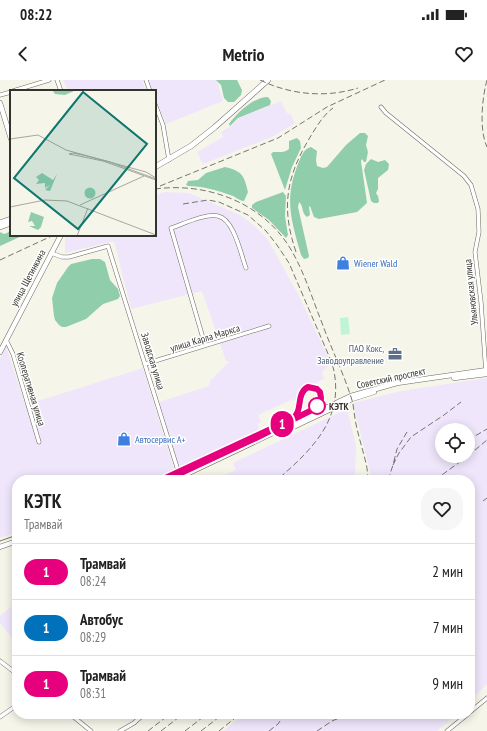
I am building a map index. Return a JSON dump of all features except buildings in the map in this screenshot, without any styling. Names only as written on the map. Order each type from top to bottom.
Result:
[{"type":"main road","points":[[156,166],[214,125],[264,80]]},
{"type":"main road","points":[[156,164],[191,146],[215,128],[268,80]]},
{"type":"main road","points":[[0,103],[10,136]]},
{"type":"main road","points":[[0,223],[10,219]]},
{"type":"main road","points":[[0,227],[10,223]]},
{"type":"main road","name":"улица Щетинкина","points":[[0,352],[60,236]]},
{"type":"main road","name":"Советский проспект","points":[[190,475],[352,399],[407,385],[487,372]]},
{"type":"main road","points":[[0,547],[12,543]]},
{"type":"main road","points":[[0,550],[12,546]]},
{"type":"street","points":[[15,90],[49,80]]},
{"type":"street","points":[[58,80],[61,90]]},
{"type":"street","points":[[146,80],[150,90]]},
{"type":"street","points":[[0,95],[10,92]]},
{"type":"street","points":[[156,107],[163,125],[168,158]]},
{"type":"street","name":"Ульяновская улица","points":[[382,107],[386,113],[464,176],[471,185],[477,202],[480,223],[475,252],[487,372]]},
{"type":"street","points":[[205,345],[170,228],[204,217],[218,216],[224,218],[231,227],[246,268]]},
{"type":"street","name":"Заводская улица","points":[[51,254],[69,257],[108,246],[180,475]]},
{"type":"street","name":"улица Карла Маркса","points":[[145,364],[269,326]]},
{"type":"street","name":"Кооперативная улица","points":[[6,340],[13,354],[39,442]]},
{"type":"street","points":[[0,661],[12,670]]},
{"type":"street","points":[[475,708],[487,698]]},
{"type":"street","points":[[0,717],[12,709]]},
{"type":"street","points":[[76,719],[91,731]]},
{"type":"street","points":[[120,731],[138,719]]},
{"type":"street","points":[[447,731],[462,719]]},
{"type":"shaded area","points":[[63,80],[142,80],[146,90],[68,90]]},
{"type":"shaded area","points":[[148,80],[217,80],[223,101],[166,124],[156,99],[156,90],[153,90]]},
{"type":"shaded area","points":[[281,101],[287,113],[291,115],[295,123],[274,136],[203,164],[197,152],[223,137],[221,132],[232,125],[239,118]]},
{"type":"shaded area","points":[[165,192],[189,193],[240,215],[267,238],[299,296],[331,363],[322,372],[324,379],[297,392],[300,398],[294,401],[293,399],[258,415],[261,422],[257,424],[260,429],[179,468],[159,402],[209,386],[210,381],[230,361],[226,361],[202,291],[131,309],[114,241],[65,253],[65,238],[68,236],[156,236],[156,195]]},
{"type":"shaded area","points":[[6,346],[25,405],[143,368],[174,469],[163,475],[12,475],[12,534],[0,538],[0,359]]},
{"type":"shaded area","points":[[487,378],[487,684],[475,696],[475,475],[371,475],[353,403],[401,391]]},
{"type":"shaded area","points":[[347,409],[356,446],[355,475],[225,475],[236,470],[233,463]]},
{"type":"shaded area","points":[[12,606],[12,638],[0,623],[0,616]]},
{"type":"shaded area","points":[[238,719],[451,719],[437,731],[223,731]]},
{"type":"green space","points":[[216,80],[237,80],[242,90],[241,95],[234,102],[228,102],[224,98],[221,85]]},
{"type":"green space","points":[[268,97],[271,101],[270,105],[238,118],[230,126],[229,124],[233,119],[252,102]]},
{"type":"green space","points":[[360,133],[365,133],[368,136],[366,145],[368,152],[366,162],[362,159],[361,161],[367,203],[357,212],[319,219],[314,217],[310,206],[310,215],[307,217],[304,214],[302,205],[299,202],[298,207],[309,256],[308,258],[304,259],[301,255],[294,231],[290,210],[291,188],[301,156],[304,151],[311,147],[317,151],[317,166],[323,168],[327,167],[346,145]]},
{"type":"green space","points":[[297,138],[300,141],[301,148],[292,167],[285,190],[271,154],[273,152],[286,151],[289,149],[289,141]]},
{"type":"green space","points":[[371,159],[378,162],[385,160],[389,164],[388,170],[378,178],[378,189],[376,193],[379,201],[378,203],[371,201],[364,170],[366,164]]},
{"type":"green space","points":[[225,167],[239,172],[245,181],[248,192],[244,201],[214,190],[186,185],[188,181],[198,180],[206,173]]},
{"type":"green space","points":[[283,192],[286,196],[285,216],[288,235],[286,238],[269,220],[252,208],[252,205],[256,202]]},
{"type":"green space","points":[[10,230],[10,236],[22,236],[0,246],[0,232],[4,234]]},
{"type":"green space","points":[[92,259],[100,259],[105,262],[110,280],[118,289],[120,296],[118,299],[103,304],[86,319],[66,327],[62,327],[55,320],[54,316],[52,298],[57,283],[71,264]]},
{"type":"green space","points":[[348,317],[350,334],[341,335],[340,318]]},
{"type":"tram line","points":[[172,475],[292,419],[296,416],[300,398],[304,390],[308,387],[317,389],[321,395],[319,403],[310,411],[278,428],[177,475]]},
{"type":"tram line","name":"1","points":[[172,475],[296,417],[299,410],[302,391],[308,387],[315,388],[320,392],[320,404],[310,411],[278,428],[177,475]]},
{"type":"tram line","points":[[0,541],[12,537]]},
{"type":"railway","points":[[260,80],[296,92],[321,94],[358,88]]},
{"type":"railway","points":[[160,186],[278,138],[327,107],[385,80]]},
{"type":"railway","points":[[487,80],[482,114],[484,140],[487,147]]},
{"type":"railway","points":[[296,252],[291,236],[287,207],[291,180],[301,153],[309,139],[323,118],[333,108]]},
{"type":"railway","points":[[156,189],[194,189],[213,192],[231,199],[248,207],[264,218],[278,232],[290,248],[304,275],[351,397],[368,475]]},
{"type":"railway","points":[[183,204],[208,200],[219,202],[248,215],[266,231],[289,263],[332,363],[335,382],[335,399],[331,415],[315,443],[283,475]]},
{"type":"railway","points":[[0,260],[52,236]]},
{"type":"railway","points":[[407,432],[397,449],[393,465],[399,453],[411,437],[461,402]]},
{"type":"railway","points":[[475,436],[487,429]]},
{"type":"railway","points":[[475,450],[487,440]]},
{"type":"railway","points":[[390,475],[395,459]]},
{"type":"railway","points":[[442,475],[458,463]]},
{"type":"railway","points":[[483,501],[487,498]]},
{"type":"railway","points":[[148,731],[164,719]]},
{"type":"railway","points":[[161,731],[177,719]]},
{"type":"railway","points":[[185,731],[201,719]]},
{"type":"railway","points":[[201,731],[217,719]]},
{"type":"railway","points":[[219,731],[234,719]]},
{"type":"railway","points":[[269,731],[282,719]]},
{"type":"railway","points":[[317,731],[337,719]]},
{"type":"place","name":"Wiener Wald","points":[[343,263]]},
{"type":"place","name":"ПАО Кокс, Заводоуправление","points":[[395,354]]},
{"type":"place","name":"КЭТК","points":[[317,406]]},
{"type":"place","name":"Автосервис А+","points":[[124,439]]}]
